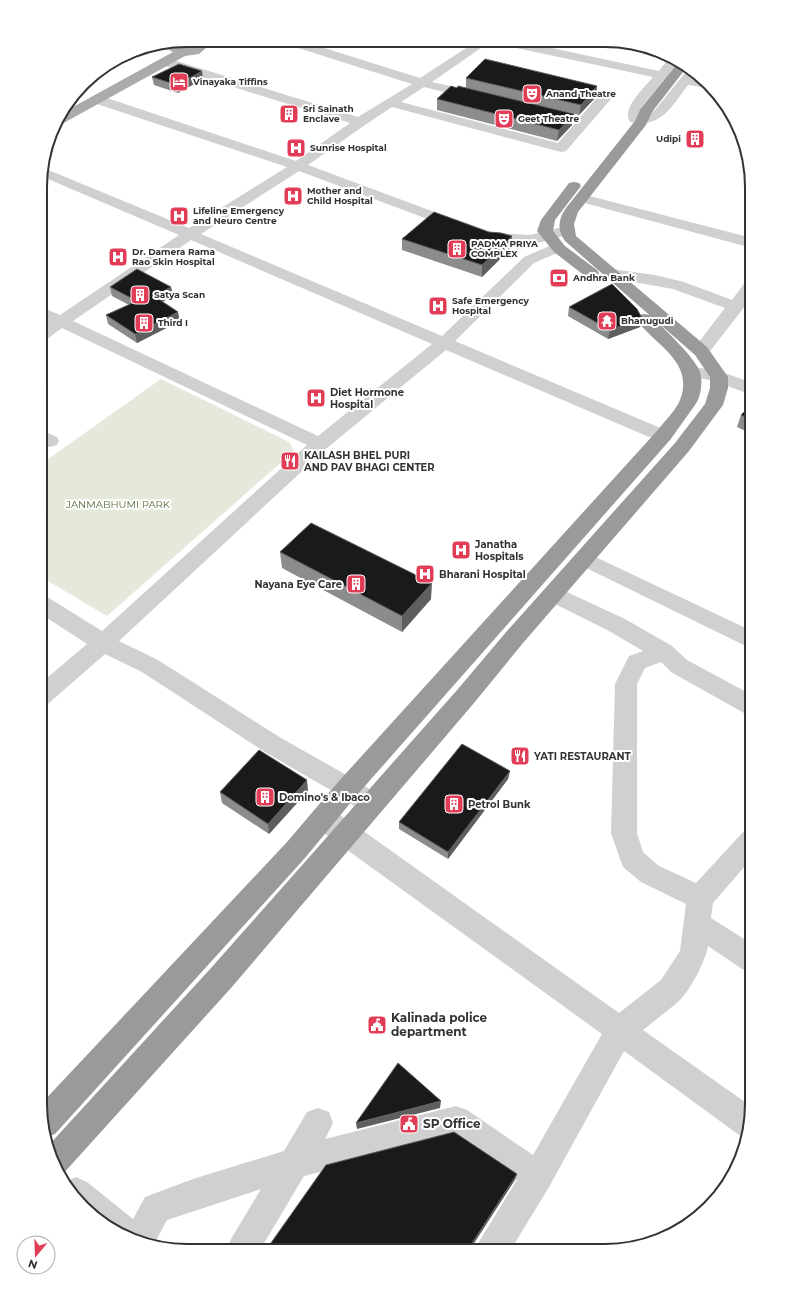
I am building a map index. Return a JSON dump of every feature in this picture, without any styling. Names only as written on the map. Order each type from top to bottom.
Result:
[{"type":"highway","points":[[557,238],[571,211],[641,116],[680,69]]},
{"type":"highway","points":[[641,116],[632,121],[620,132],[556,208],[545,226],[545,230],[557,238],[601,281],[642,316],[679,354],[700,361]]},
{"type":"highway","points":[[58,1158],[221,978],[682,448],[714,406],[719,388],[719,377],[700,361],[612,274],[570,238],[557,238]]},
{"type":"highway","points":[[48,1119],[296,850],[348,788],[663,436],[689,401],[692,384],[700,361]]},
{"type":"main road","points":[[67,116],[99,100],[166,62],[182,47]]},
{"type":"street","points":[[308,47],[422,83],[491,100]]},
{"type":"street","points":[[47,331],[189,235],[298,166],[360,122],[476,47]]},
{"type":"street","points":[[530,47],[662,75]]},
{"type":"street","points":[[166,62],[360,122]]},
{"type":"street","points":[[671,64],[635,107],[641,116],[651,118],[660,112],[689,76]]},
{"type":"street","points":[[685,81],[699,84]]},
{"type":"street","points":[[390,103],[561,148],[606,96]]},
{"type":"street","points":[[99,100],[298,166],[489,237],[530,240],[557,238]]},
{"type":"street","points":[[568,118],[584,122]]},
{"type":"street","points":[[48,174],[663,436]]},
{"type":"street","points":[[582,198],[745,241]]},
{"type":"street","points":[[47,690],[103,643],[320,444],[444,343],[529,260],[557,238]]},
{"type":"street","points":[[612,274],[678,285],[736,307]]},
{"type":"street","points":[[745,295],[700,361],[745,373]]},
{"type":"street","points":[[47,315],[320,444]]},
{"type":"street","points":[[719,377],[745,386]]},
{"type":"street","points":[[585,559],[745,638]]},
{"type":"street","points":[[554,594],[616,625],[664,652],[679,666],[745,702]]},
{"type":"street","points":[[47,608],[103,643],[150,666],[273,745],[348,788],[371,804]]},
{"type":"street","points":[[664,652],[637,662],[626,684],[624,833],[632,859],[699,911],[745,954]]},
{"type":"street","points":[[323,818],[346,833],[744,1120]]},
{"type":"street","points":[[495,1244],[538,1176],[620,1030],[671,990],[693,955],[699,911],[745,849]]},
{"type":"street","points":[[141,1236],[156,1208],[214,1187],[294,1163],[357,1145],[456,1121],[538,1176]]},
{"type":"street","points":[[246,1244],[318,1123]]},
{"type":"street","points":[[88,1203],[105,1217]]},
{"type":"green space","name":"JANMABHUMI PARK","points":[[161,379],[289,442],[294,451],[107,616],[47,581],[47,460]]},
{"type":"building","points":[[485,59],[597,86],[581,105],[466,78]]},
{"type":"building","points":[[179,64],[202,71],[177,85],[152,77]]},
{"type":"building","points":[[451,86],[457,88],[458,86],[574,114],[559,130],[437,99]]},
{"type":"building","name":"PADMA PRIYA COMPLEX","points":[[434,212],[489,232],[512,236],[482,265],[402,239]]},
{"type":"building","points":[[137,269],[171,287],[154,296],[178,312],[135,334],[106,315],[137,301],[110,287]]},
{"type":"building","name":"Bhanugudi","points":[[612,284],[637,309],[642,318],[610,330],[569,307]]},
{"type":"building","points":[[745,411],[745,417],[741,415]]},
{"type":"building","points":[[311,523],[432,583],[402,616],[280,552]]},
{"type":"building","name":"Petrol Bunk","points":[[462,744],[510,771],[448,852],[399,822]]},
{"type":"building","name":"Domino's & Ibaco","points":[[259,750],[307,780],[268,824],[220,792]]},
{"type":"building","points":[[398,1063],[441,1101],[356,1123]]},
{"type":"building","name":"SP Office","points":[[454,1132],[517,1174],[472,1244],[270,1244],[326,1165]]},
{"type":"place","name":"Vinayaka Tiffins","points":[[179,82]]},
{"type":"place","name":"Anand Theatre","points":[[532,94]]},
{"type":"place","name":"Sri Sainath Enclave","points":[[289,114]]},
{"type":"place","name":"Geet Theatre","points":[[504,119]]},
{"type":"place","name":"Udipi","points":[[695,139]]},
{"type":"place","name":"Sunrise Hospital","points":[[296,148]]},
{"type":"place","name":"Mother and Child Hospital","points":[[293,196]]},
{"type":"place","name":"Lifeline Emergency and Neuro Centre","points":[[179,216]]},
{"type":"place","name":"PADMA PRIYA COMPLEX","points":[[457,249]]},
{"type":"place","name":"Dr. Damera Rama Rao Skin Hospital","points":[[118,257]]},
{"type":"place","name":"Andhra Bank","points":[[559,278]]},
{"type":"place","name":"Satya Scan","points":[[140,295]]},
{"type":"place","name":"Safe Emergency Hospital","points":[[438,306]]},
{"type":"place","name":"Bhanugudi","points":[[607,321]]},
{"type":"place","name":"Third I","points":[[144,323]]},
{"type":"place","name":"Diet Hormone Hospital","points":[[316,398]]},
{"type":"place","name":"KAILASH BHEL PURI AND PAV BHAGI CENTER","points":[[290,461]]},
{"type":"place","name":"Janatha Hospitals","points":[[461,550]]},
{"type":"place","name":"Bharani Hospital","points":[[425,574]]},
{"type":"place","name":"Nayana Eye Care","points":[[356,584]]},
{"type":"place","name":"YATI RESTAURANT","points":[[520,756]]},
{"type":"place","name":"Domino's & Ibaco","points":[[265,797]]},
{"type":"place","name":"Petrol Bunk","points":[[454,804]]},
{"type":"place","name":"Kalinada police department","points":[[377,1025]]},
{"type":"place","name":"SP Office","points":[[409,1124]]}]
